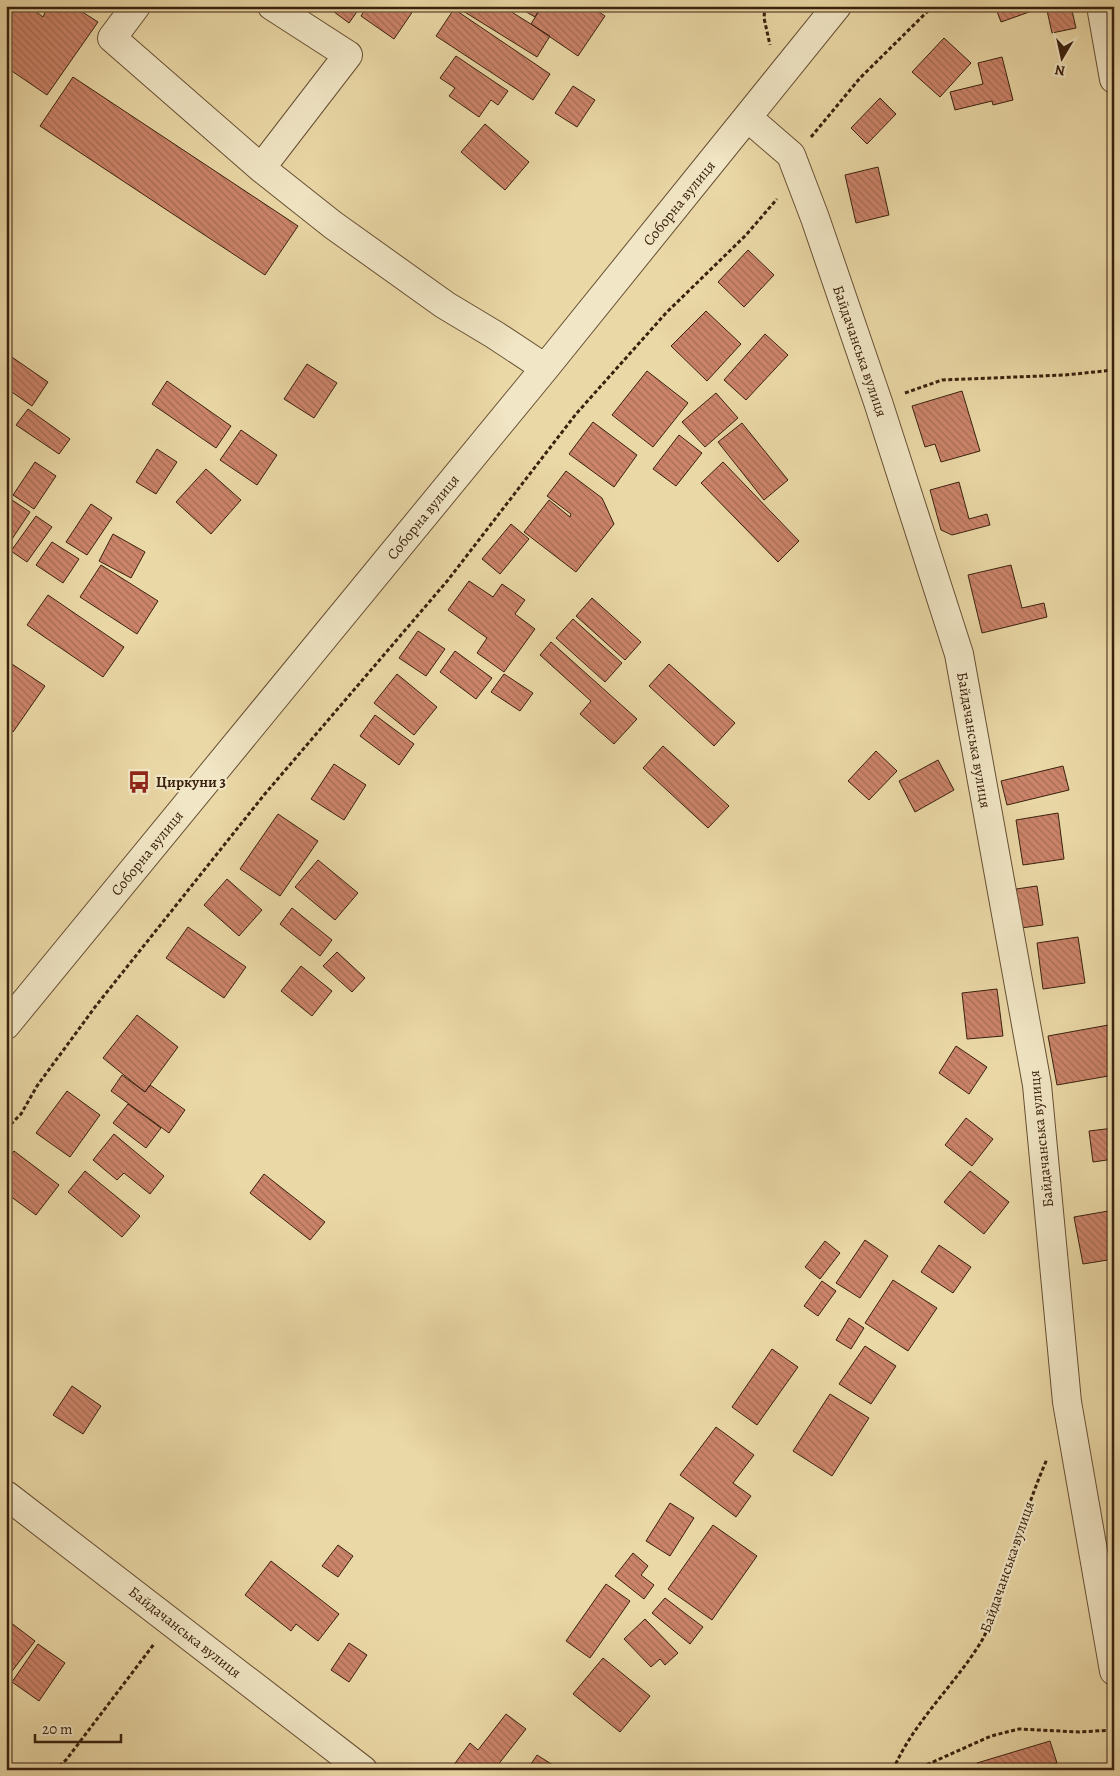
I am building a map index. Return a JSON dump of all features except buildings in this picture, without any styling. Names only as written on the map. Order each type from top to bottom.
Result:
[{"type":"street","points":[[136,6],[112,38],[262,168],[333,225],[444,305],[495,335],[545,368]]},
{"type":"street","points":[[262,168],[348,55],[272,6]]},
{"type":"street","name":"Соборна вулиця","points":[[6,1025],[545,368],[837,6]]},
{"type":"street","points":[[1100,6],[1114,79]]},
{"type":"street","name":"Байдачанська вулиця","points":[[748,118],[791,155],[815,218],[878,402],[959,654],[1037,1085],[1067,1402],[1114,1671]]},
{"type":"street","name":"Байдачанська вулиця","points":[[6,1495],[363,1770]]},
{"type":"path","points":[[6,1129],[21,1114],[36,1086],[95,1007],[264,795],[448,580],[576,414],[666,313],[746,235],[782,193],[791,155],[811,138],[860,78],[934,6]]},
{"type":"path","points":[[878,402],[942,380],[1065,375],[1114,370]]},
{"type":"path","name":"Байдачанська вулиця","points":[[893,1770],[900,1754],[928,1710],[982,1641],[1028,1504],[1048,1456]]},
{"type":"path","points":[[54,1770],[66,1760],[98,1720],[171,1621]]},
{"type":"path","points":[[915,1770],[991,1736],[1019,1728],[1079,1732],[1114,1730]]},
{"type":"place","name":"Циркуни 3","points":[[139,782]]}]
